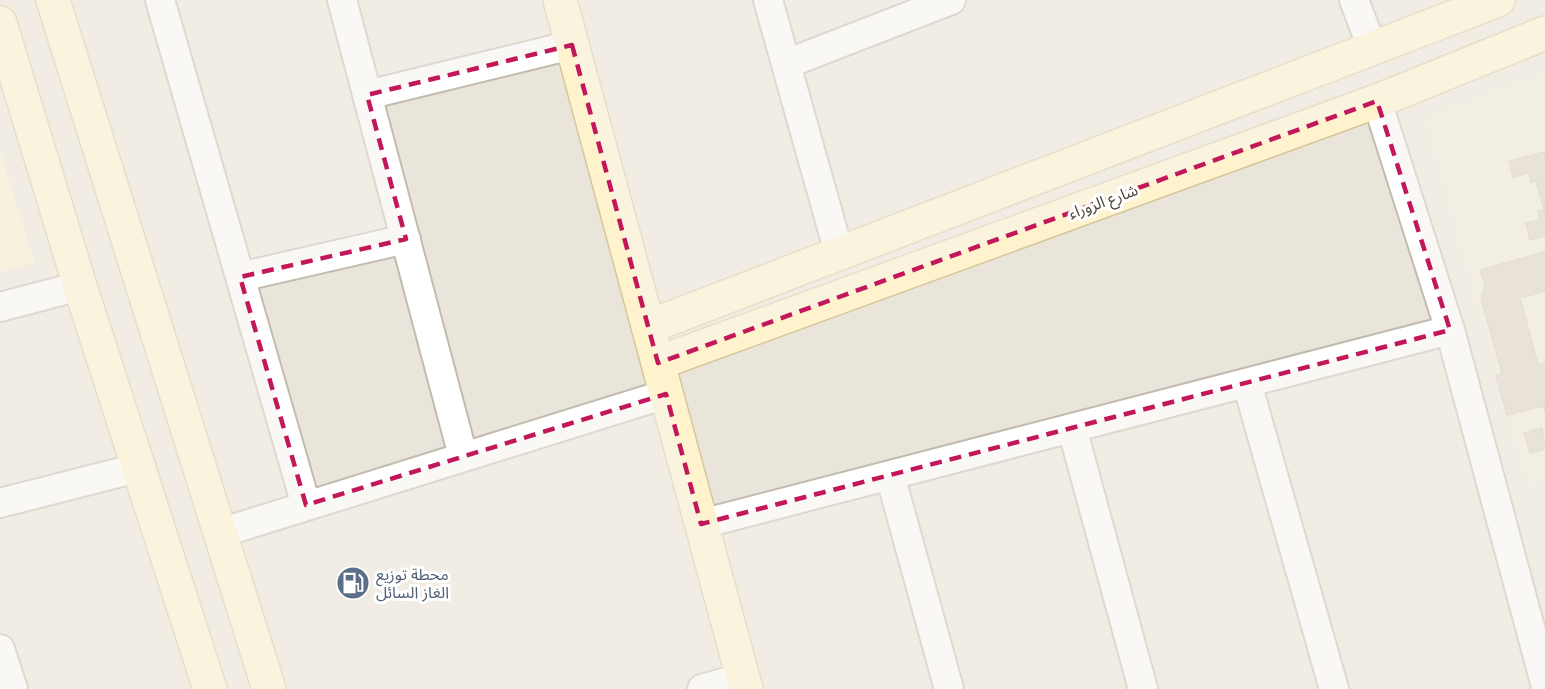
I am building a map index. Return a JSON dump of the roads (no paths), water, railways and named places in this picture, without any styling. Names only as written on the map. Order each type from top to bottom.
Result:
[{"type":"street","points":[[52,0],[269,689]]},
{"type":"street","points":[[160,0],[306,505]]},
{"type":"street","points":[[342,0],[462,456]]},
{"type":"street","points":[[560,0],[744,683],[702,689]]},
{"type":"street","points":[[768,0],[839,253]]},
{"type":"street","points":[[786,64],[951,0]]},
{"type":"street","points":[[1354,0],[1373,50]]},
{"type":"street","points":[[648,327],[1498,0]]},
{"type":"street","points":[[0,22],[80,286],[141,467],[210,689]]},
{"type":"street","name":"شارع الزوراء","points":[[658,363],[1377,101],[1545,33]]},
{"type":"street","points":[[367,95],[572,45]]},
{"type":"street","points":[[1377,101],[1450,330],[1545,683]]},
{"type":"street","points":[[240,277],[405,239]]},
{"type":"street","points":[[0,307],[80,286]]},
{"type":"street","points":[[701,524],[1450,330]]},
{"type":"street","points":[[1247,383],[1334,689]]},
{"type":"street","points":[[220,533],[666,394]]},
{"type":"street","points":[[1072,428],[1143,689]]},
{"type":"street","points":[[0,503],[141,467]]},
{"type":"street","points":[[890,475],[949,689]]},
{"type":"street","points":[[0,649],[13,689]]},
{"type":"place","name":"محطة توزيع الغاز السائل","points":[[353,583]]}]
